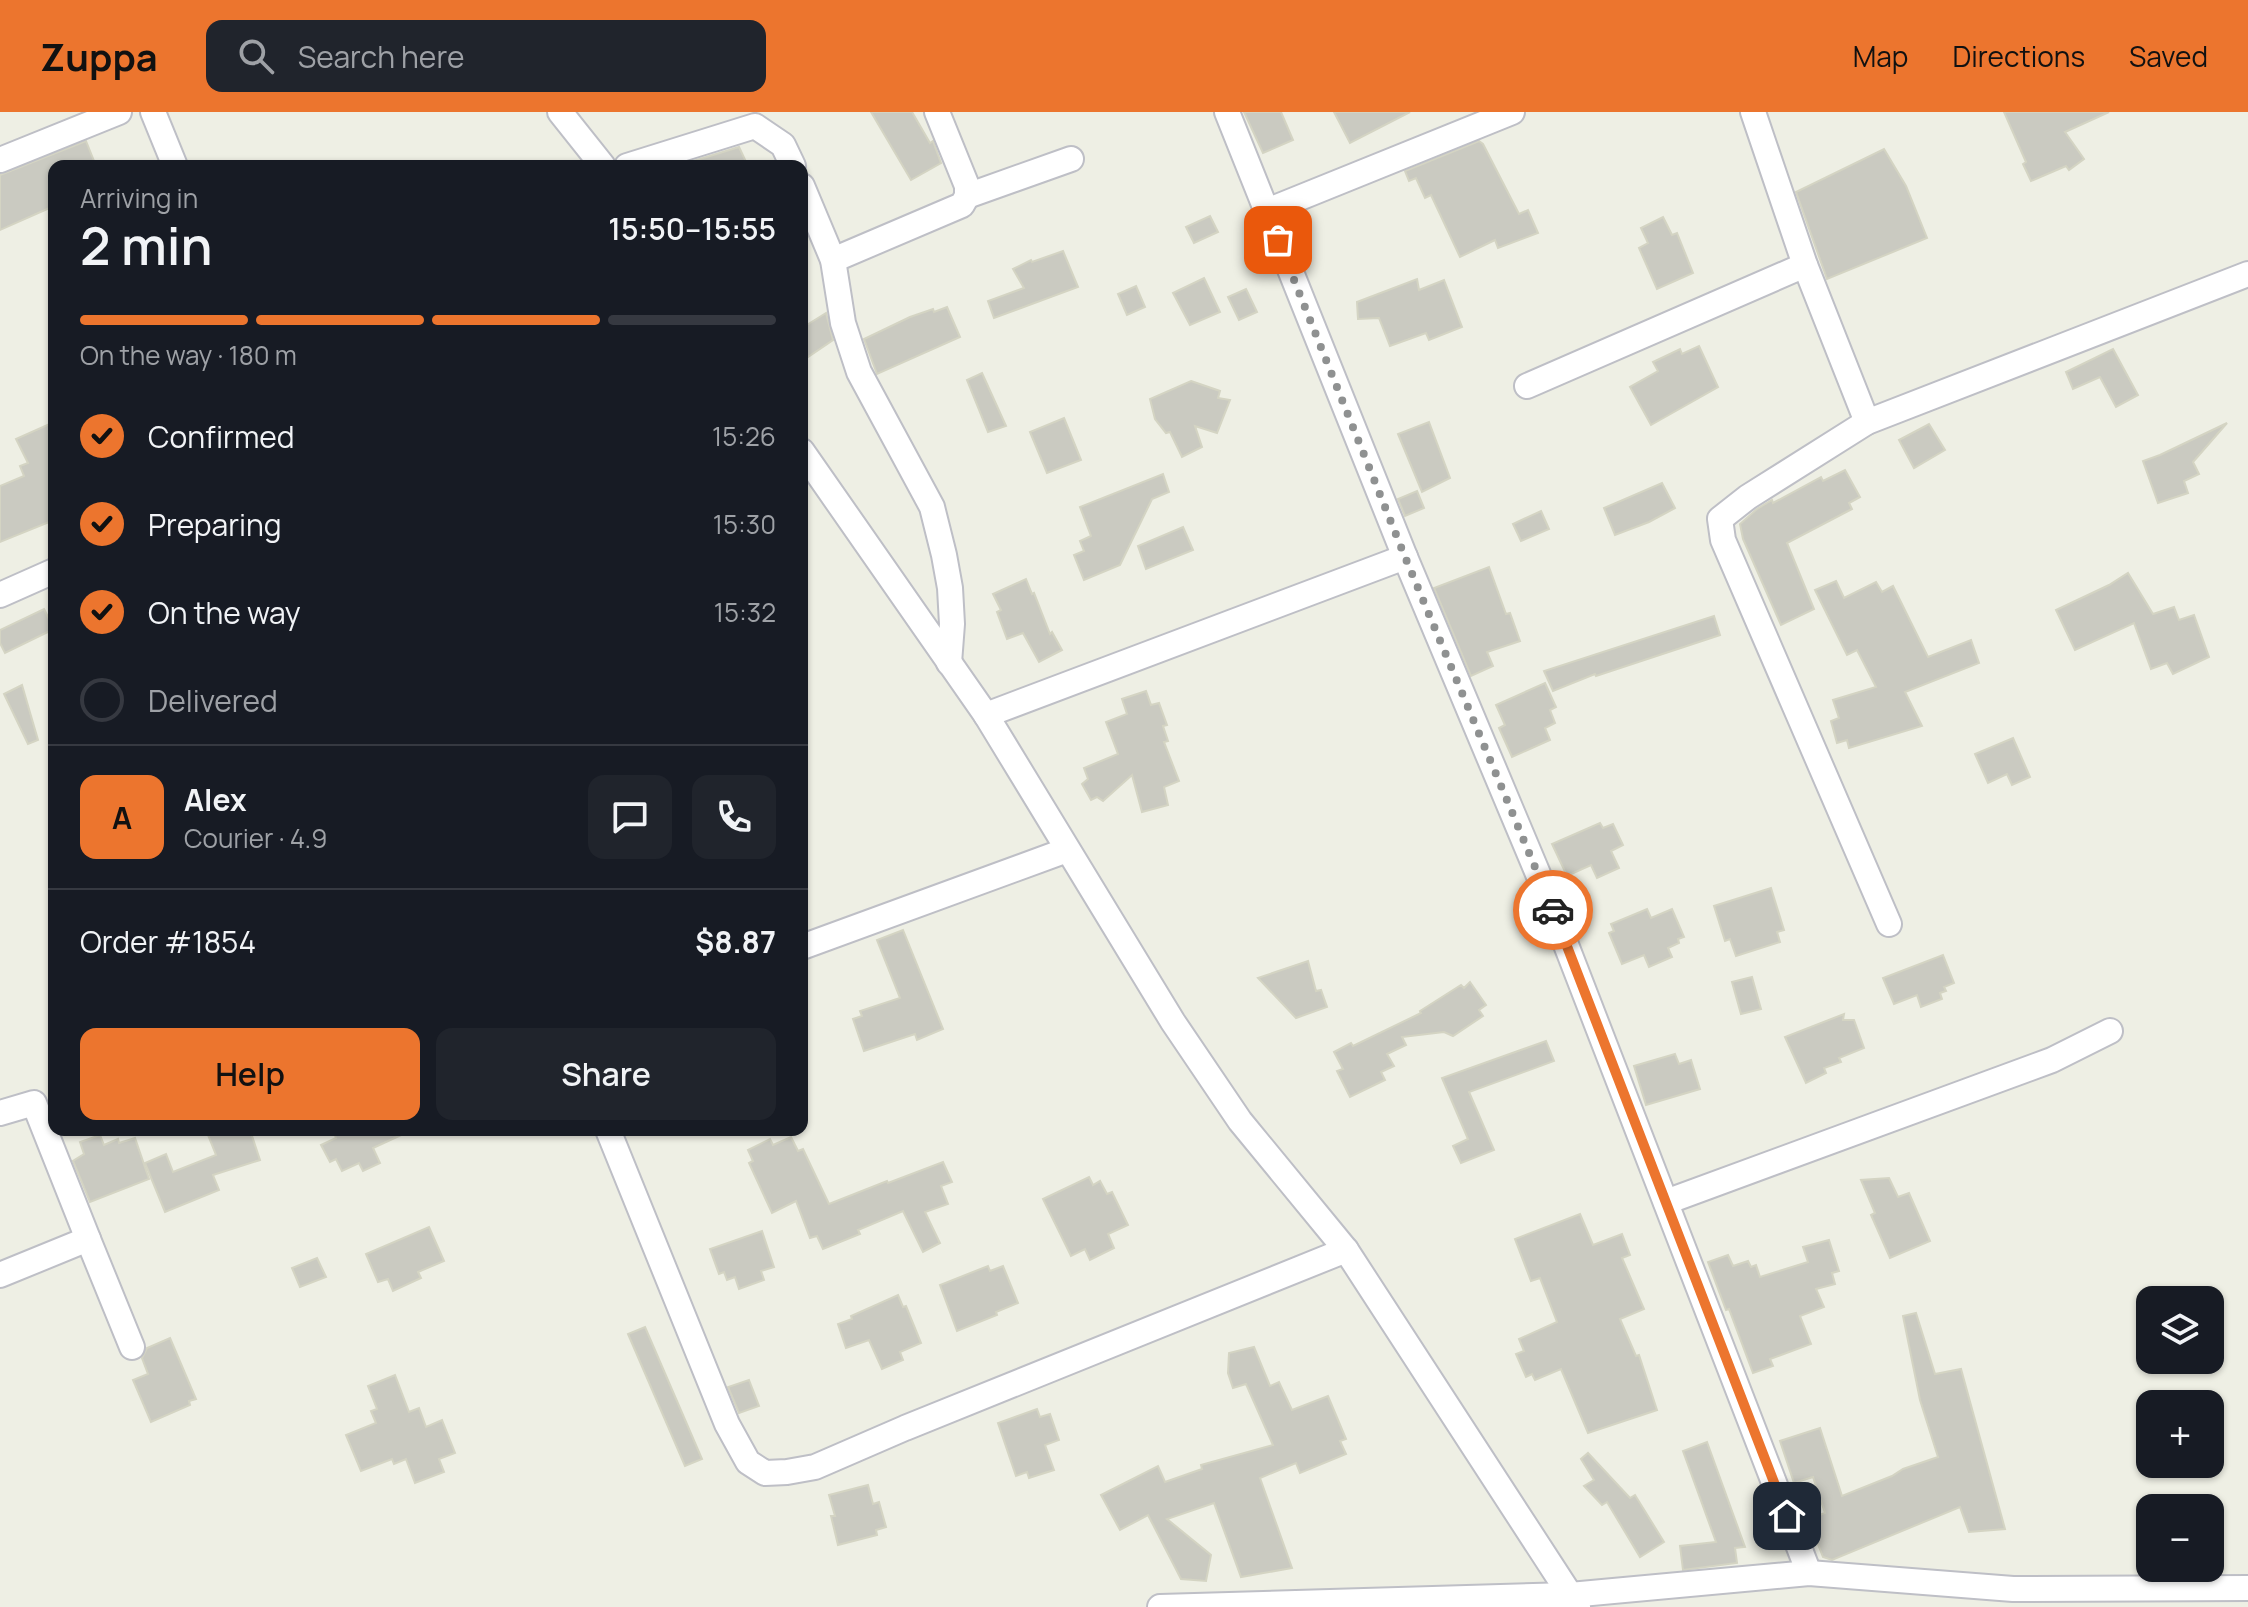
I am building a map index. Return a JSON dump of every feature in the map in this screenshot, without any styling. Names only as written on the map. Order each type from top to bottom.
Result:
[{"type":"street","points":[[0,160],[119,112]]},
{"type":"street","points":[[153,112],[173,160]]},
{"type":"street","points":[[560,112],[598,160]]},
{"type":"street","points":[[833,260],[962,205],[967,196],[967,186],[937,112]]},
{"type":"street","points":[[1227,112],[1405,557],[1546,893],[1809,1573]]},
{"type":"street","points":[[1267,211],[1512,112]]},
{"type":"street","points":[[1753,112],[1805,265],[1867,422]]},
{"type":"street","points":[[646,160],[755,126],[776,138],[790,160]]},
{"type":"street","points":[[967,196],[1071,159]]},
{"type":"street","points":[[808,200],[833,260],[843,323],[859,372],[932,507],[950,588],[952,624],[949,663]]},
{"type":"street","points":[[1527,386],[1805,265]]},
{"type":"street","points":[[1889,924],[1723,540],[1720,519],[1748,497],[1867,422],[2248,274]]},
{"type":"street","points":[[808,460],[986,715],[1173,1022],[1240,1121],[1346,1250],[1574,1601]]},
{"type":"street","points":[[986,715],[1405,557]]},
{"type":"street","points":[[0,595],[48,574]]},
{"type":"street","points":[[808,945],[1067,850]]},
{"type":"street","points":[[1666,1202],[2052,1060],[2110,1031]]},
{"type":"street","points":[[0,1113],[44,1099]]},
{"type":"street","points":[[56,1136],[88,1239],[132,1347]]},
{"type":"street","points":[[610,1136],[727,1424],[748,1462],[765,1473],[815,1467],[1346,1250]]},
{"type":"street","points":[[0,1275],[88,1239]]},
{"type":"street","points":[[1160,1607],[1574,1601],[1809,1573],[2013,1589],[2248,1588]]},
{"type":"building","points":[[871,112],[912,112],[930,143],[933,141],[941,163],[911,180]]},
{"type":"building","points":[[1244,112],[1281,112],[1293,140],[1263,153]]},
{"type":"building","points":[[1334,112],[1410,112],[1350,143]]},
{"type":"building","points":[[2004,112],[2109,112],[2065,132],[2084,159],[2069,170],[2066,166],[2031,181]]},
{"type":"building","points":[[86,141],[94,160],[48,160],[48,209],[0,230],[0,175]]},
{"type":"building","points":[[1479,141],[1519,214],[1528,210],[1538,233],[1498,248],[1495,240],[1460,257],[1431,195],[1425,198],[1416,178],[1409,181],[1405,171]]},
{"type":"building","points":[[739,147],[745,160],[697,160]]},
{"type":"building","points":[[1884,149],[1906,186],[1927,238],[1827,279],[1796,192]]},
{"type":"building","points":[[1210,216],[1218,232],[1194,243],[1186,227]]},
{"type":"building","points":[[1663,217],[1672,235],[1677,233],[1693,273],[1657,289],[1639,248],[1648,243],[1641,228]]},
{"type":"building","points":[[1063,251],[1078,287],[994,318],[988,301],[1024,288],[1013,269]]},
{"type":"building","points":[[1204,278],[1220,312],[1190,325],[1173,293]]},
{"type":"building","points":[[1417,279],[1419,290],[1444,280],[1462,327],[1429,340],[1426,333],[1390,346],[1379,318],[1358,319],[1357,302]]},
{"type":"building","points":[[1136,286],[1145,307],[1127,315],[1118,294]]},
{"type":"building","points":[[1246,289],[1257,312],[1239,320],[1228,297]]},
{"type":"building","points":[[947,307],[960,337],[877,374],[864,339],[910,317]]},
{"type":"building","points":[[826,313],[833,340],[808,357],[808,324]]},
{"type":"building","points":[[1699,346],[1718,387],[1651,425],[1630,387],[1658,371],[1653,362],[1680,349],[1682,354]]},
{"type":"building","points":[[2113,349],[2138,395],[2116,407],[2100,377],[2073,389],[2066,372]]},
{"type":"building","points":[[982,373],[1006,426],[988,432],[967,380]]},
{"type":"building","points":[[1191,381],[1220,391],[1218,398],[1230,400],[1217,433],[1195,426],[1202,447],[1182,457],[1170,432],[1166,433],[1155,419],[1150,399]]},
{"type":"building","points":[[1064,418],[1081,460],[1047,473],[1030,432]]},
{"type":"building","points":[[1429,422],[1450,478],[1422,492],[1398,434]]},
{"type":"building","points":[[2227,423],[2193,462],[2199,474],[2184,481],[2188,493],[2158,503],[2143,461]]},
{"type":"building","points":[[1929,424],[1945,450],[1914,468],[1899,440]]},
{"type":"building","points":[[48,425],[48,522],[0,542],[0,486],[24,476],[20,466],[28,463],[16,439]]},
{"type":"building","points":[[1845,470],[1860,497],[1849,503],[1852,509],[1787,543],[1814,609],[1781,625],[1743,539],[1740,524],[1772,500],[1773,503],[1821,477],[1823,481]]},
{"type":"building","points":[[1163,474],[1169,492],[1152,499],[1120,565],[1084,580],[1074,555],[1084,551],[1080,541],[1091,536],[1080,507]]},
{"type":"building","points":[[1662,483],[1675,508],[1615,535],[1604,508]]},
{"type":"building","points":[[1417,491],[1424,508],[1405,516],[1398,499]]},
{"type":"building","points":[[1541,511],[1549,529],[1521,541],[1513,524]]},
{"type":"building","points":[[1183,527],[1193,550],[1146,569],[1138,546]]},
{"type":"building","points":[[1489,567],[1506,614],[1510,613],[1520,641],[1487,652],[1493,666],[1471,676],[1434,588]]},
{"type":"building","points":[[2128,573],[2153,614],[2174,607],[2179,620],[2194,615],[2209,657],[2173,674],[2167,663],[2151,669],[2134,623],[2075,650],[2056,610]]},
{"type":"building","points":[[1026,579],[1050,634],[1052,632],[1062,650],[1039,662],[1023,633],[1007,639],[997,612],[1001,610],[993,594]]},
{"type":"building","points":[[1836,581],[1844,598],[1876,582],[1882,592],[1893,586],[1928,657],[1971,640],[1979,663],[1905,692],[1922,726],[1849,748],[1847,740],[1837,743],[1831,721],[1839,718],[1833,700],[1876,687],[1857,650],[1847,655],[1815,590]]},
{"type":"building","points":[[44,609],[48,617],[48,632],[5,653],[0,643],[0,630]]},
{"type":"building","points":[[1714,616],[1720,635],[1595,674],[1553,691],[1544,671]]},
{"type":"building","points":[[1545,683],[1556,707],[1550,710],[1555,723],[1545,728],[1550,740],[1512,757],[1499,728],[1505,725],[1496,705]]},
{"type":"building","points":[[22,685],[38,740],[28,744],[4,694]]},
{"type":"building","points":[[1146,691],[1151,705],[1159,703],[1167,725],[1163,726],[1168,741],[1164,742],[1179,781],[1164,787],[1168,805],[1142,812],[1132,775],[1103,801],[1097,797],[1091,800],[1082,784],[1088,779],[1084,768],[1118,754],[1106,722],[1127,714],[1122,699]]},
{"type":"building","points":[[2013,738],[2030,777],[2012,785],[2007,774],[1988,783],[1975,754]]},
{"type":"building","points":[[1600,823],[1603,828],[1613,824],[1623,845],[1611,851],[1619,868],[1597,878],[1591,865],[1567,876],[1552,844]]},
{"type":"building","points":[[1771,888],[1784,930],[1777,932],[1780,942],[1736,956],[1730,939],[1725,941],[1714,906]]},
{"type":"building","points":[[1647,909],[1651,918],[1672,909],[1684,937],[1668,948],[1672,957],[1649,967],[1644,955],[1622,964],[1609,933],[1614,931],[1611,924]]},
{"type":"building","points":[[903,930],[943,1029],[917,1040],[915,1034],[864,1051],[853,1019],[862,1016],[860,1011],[900,998],[877,940]]},
{"type":"building","points":[[1943,955],[1954,983],[1944,987],[1946,991],[1940,993],[1942,999],[1921,1007],[1917,995],[1894,1004],[1883,978]]},
{"type":"building","points":[[1308,961],[1316,991],[1321,990],[1327,1007],[1296,1018],[1258,978]]},
{"type":"building","points":[[1752,977],[1761,1009],[1741,1014],[1732,982]]},
{"type":"building","points":[[1470,982],[1486,1005],[1479,1010],[1483,1016],[1453,1036],[1444,1032],[1402,1037],[1406,1045],[1387,1054],[1394,1066],[1381,1072],[1385,1080],[1350,1097],[1337,1071],[1343,1069],[1334,1052],[1421,1013]]},
{"type":"building","points":[[1844,1014],[1843,1020],[1854,1020],[1864,1048],[1839,1058],[1841,1062],[1824,1068],[1826,1073],[1806,1083],[1785,1037]]},
{"type":"building","points":[[1546,1041],[1554,1061],[1469,1092],[1494,1150],[1461,1163],[1453,1146],[1468,1139],[1442,1078]]},
{"type":"building","points":[[1675,1054],[1679,1064],[1691,1060],[1700,1089],[1646,1105],[1634,1066]]},
{"type":"building","points":[[97,1136],[100,1136],[104,1145],[118,1139],[119,1143],[135,1138],[149,1179],[90,1202],[73,1161],[84,1154],[80,1142]]},
{"type":"building","points":[[208,1136],[252,1136],[260,1160],[213,1175],[219,1190],[165,1212],[145,1163],[166,1154],[173,1172],[216,1155]]},
{"type":"building","points":[[399,1136],[373,1148],[380,1163],[363,1171],[359,1163],[342,1171],[336,1159],[330,1162],[321,1145],[336,1138]]},
{"type":"building","points":[[791,1137],[798,1151],[803,1149],[829,1204],[943,1162],[952,1182],[941,1186],[948,1204],[925,1212],[940,1243],[923,1252],[903,1211],[823,1249],[817,1236],[810,1238],[796,1201],[772,1213],[749,1163],[753,1161],[748,1150],[770,1139],[773,1145]]},
{"type":"building","points":[[1089,1177],[1093,1185],[1100,1181],[1107,1194],[1112,1192],[1128,1225],[1108,1234],[1114,1248],[1090,1260],[1085,1249],[1071,1256],[1043,1199]]},
{"type":"building","points":[[1889,1178],[1898,1197],[1909,1193],[1930,1241],[1890,1258],[1871,1215],[1875,1213],[1861,1180]]},
{"type":"building","points":[[1580,1214],[1593,1245],[1622,1234],[1630,1255],[1622,1258],[1644,1309],[1620,1319],[1636,1356],[1639,1355],[1657,1410],[1588,1433],[1561,1369],[1535,1380],[1532,1374],[1526,1377],[1516,1354],[1524,1351],[1519,1339],[1557,1322],[1540,1278],[1531,1281],[1515,1239]]},
{"type":"building","points":[[429,1227],[444,1261],[418,1272],[421,1278],[393,1291],[388,1279],[378,1282],[366,1254]]},
{"type":"building","points":[[762,1231],[774,1267],[761,1271],[764,1280],[739,1289],[735,1277],[727,1280],[724,1272],[719,1274],[710,1249]]},
{"type":"building","points":[[1829,1240],[1839,1271],[1832,1273],[1835,1284],[1816,1289],[1824,1307],[1800,1316],[1811,1344],[1770,1359],[1773,1366],[1753,1373],[1708,1262],[1728,1255],[1733,1266],[1748,1261],[1751,1267],[1756,1265],[1760,1277],[1808,1262],[1803,1247]]},
{"type":"building","points":[[317,1258],[326,1277],[300,1287],[292,1268]]},
{"type":"building","points":[[988,1266],[990,1271],[1003,1266],[1018,1303],[957,1331],[940,1285]]},
{"type":"building","points":[[898,1295],[903,1307],[906,1306],[921,1343],[900,1352],[903,1360],[882,1369],[869,1340],[846,1348],[838,1324]]},
{"type":"building","points":[[1916,1313],[1935,1374],[1961,1369],[2005,1529],[1969,1532],[1960,1507],[1832,1560],[1823,1557],[1808,1519],[1825,1513],[1813,1477],[1794,1483],[1780,1441],[1820,1428],[1842,1496],[1938,1457],[1920,1400],[1903,1316]]},
{"type":"building","points":[[645,1327],[702,1459],[685,1466],[628,1334]]},
{"type":"building","points":[[170,1338],[196,1399],[189,1401],[190,1405],[151,1422],[133,1380],[148,1374],[142,1358],[147,1348]]},
{"type":"building","points":[[1254,1347],[1270,1386],[1279,1382],[1292,1410],[1328,1396],[1346,1439],[1340,1441],[1346,1454],[1300,1473],[1296,1463],[1260,1478],[1292,1568],[1241,1577],[1214,1503],[1167,1519],[1211,1555],[1206,1581],[1181,1579],[1148,1515],[1120,1530],[1101,1495],[1158,1466],[1165,1482],[1202,1469],[1201,1465],[1273,1445],[1246,1384],[1233,1388],[1228,1373],[1229,1353]]},
{"type":"building","points":[[395,1375],[409,1412],[419,1408],[426,1427],[442,1420],[455,1453],[439,1459],[444,1472],[415,1483],[406,1459],[394,1464],[392,1459],[361,1471],[346,1435],[376,1423],[371,1411],[377,1409],[368,1386]]},
{"type":"building","points":[[749,1380],[759,1406],[739,1413],[728,1387]]},
{"type":"building","points":[[1037,1409],[1040,1417],[1050,1414],[1059,1440],[1045,1445],[1054,1470],[1029,1478],[1027,1472],[1016,1476],[998,1423]]},
{"type":"building","points":[[1707,1442],[1745,1547],[1735,1548],[1737,1563],[1683,1570],[1680,1546],[1716,1542],[1683,1451]]},
{"type":"building","points":[[1588,1453],[1630,1498],[1635,1495],[1664,1542],[1640,1557],[1607,1502],[1602,1505],[1584,1486],[1594,1480],[1581,1459]]},
{"type":"building","points":[[868,1485],[873,1504],[879,1502],[886,1527],[876,1530],[877,1535],[838,1545],[829,1495]]},
{"type":"way so far","points":[[1278,240],[1405,557],[1553,910]]},
{"type":"route","points":[[1553,910],[1787,1516]]}]
